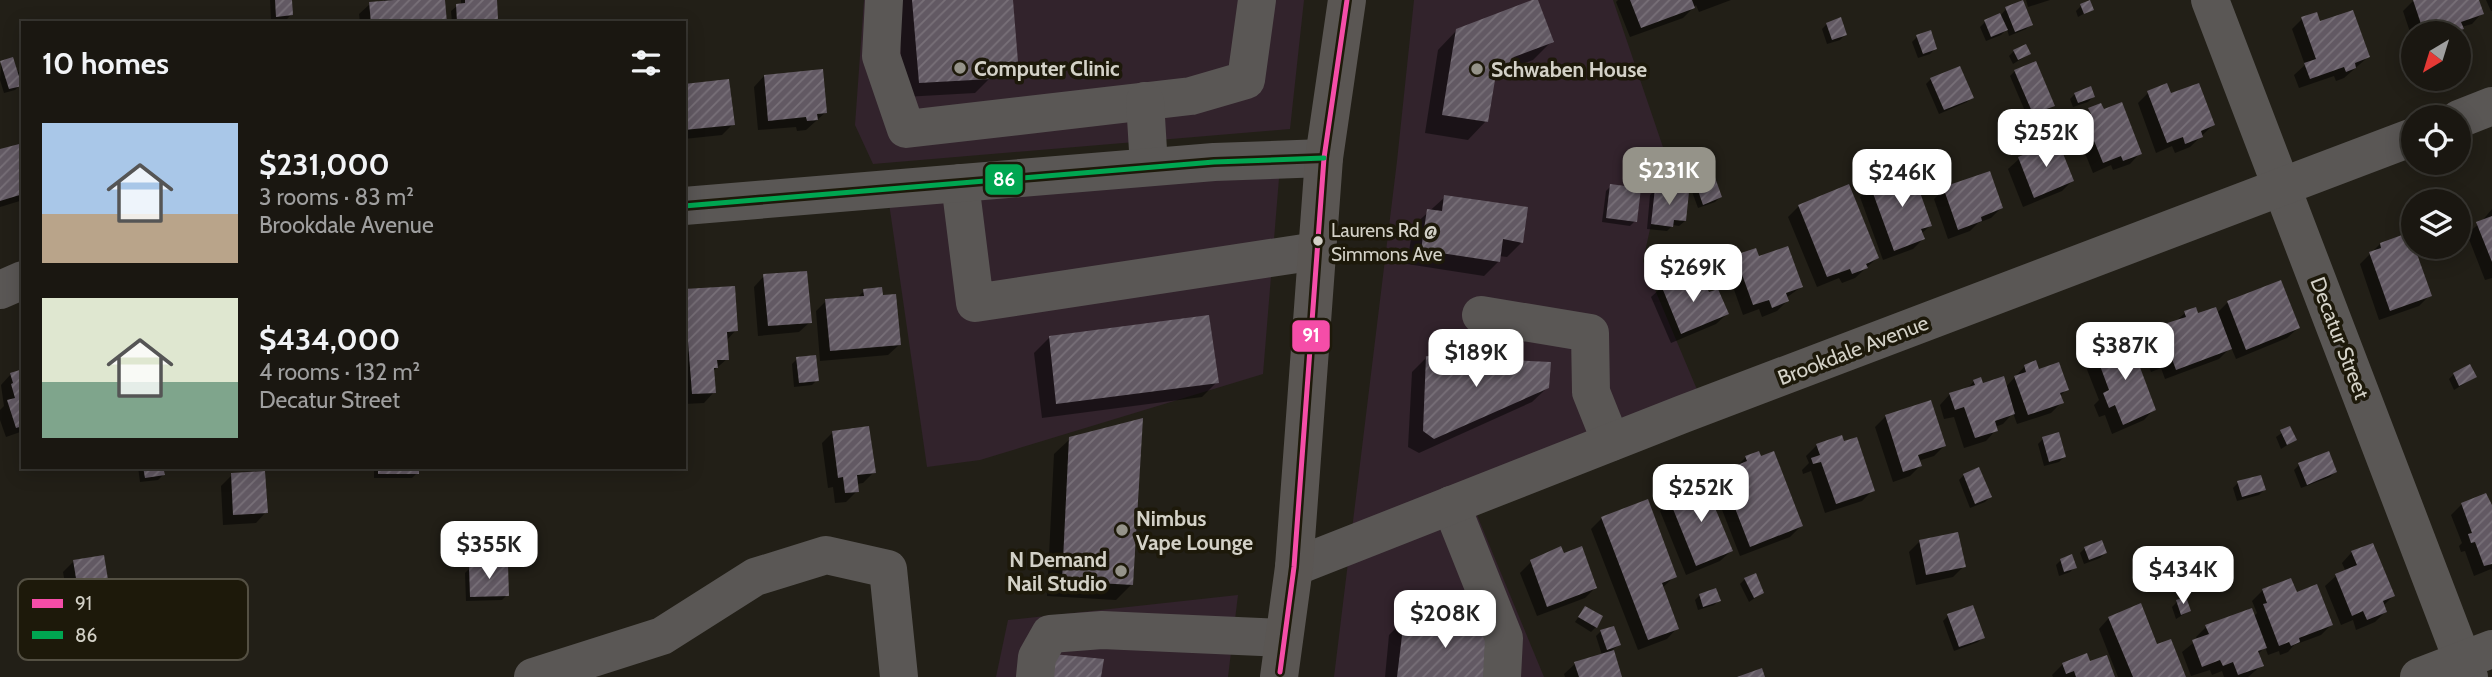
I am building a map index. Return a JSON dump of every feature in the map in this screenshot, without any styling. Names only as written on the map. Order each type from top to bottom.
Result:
[{"type":"main road","points":[[1279,677],[1294,567],[1324,158],[1347,0]]},
{"type":"street","points":[[884,0],[881,56],[906,129],[1191,96],[1246,80],[1256,0]]},
{"type":"street","name":"Decatur Street","points":[[2210,0],[2474,662]]},
{"type":"street","points":[[1145,101],[1149,167]]},
{"type":"street","points":[[2471,114],[2492,106]]},
{"type":"street","points":[[938,125],[975,303],[1317,251]]},
{"type":"street","name":"Brookdale Avenue","points":[[1294,567],[1611,442],[2401,141]]},
{"type":"street","points":[[686,206],[1214,162],[1324,158]]},
{"type":"street","points":[[0,289],[21,281]]},
{"type":"street","points":[[1481,315],[1590,333],[1591,392],[1611,442]]},
{"type":"street","points":[[1451,505],[1504,638],[1502,677]]},
{"type":"street","points":[[533,677],[662,636],[755,577],[826,555],[888,569],[899,677]]},
{"type":"street","points":[[1035,677],[1037,657],[1050,634],[1102,629],[1284,638]]},
{"type":"street","points":[[2418,677],[2474,662]]},
{"type":"shaded area","points":[[864,0],[1304,0],[1290,129],[873,164],[855,125]]},
{"type":"shaded area","points":[[1414,0],[1613,0],[1666,156],[1643,261],[1706,411],[1474,508],[1544,677],[1334,677]]},
{"type":"shaded area","points":[[1280,166],[1263,374],[980,460],[927,467],[889,203]]},
{"type":"shaded area","points":[[1238,595],[1228,677],[996,677],[1008,620]]},
{"type":"building","points":[[275,0],[292,0],[293,15],[276,17]]},
{"type":"building","points":[[445,0],[447,21],[371,21],[369,2]]},
{"type":"building","points":[[465,0],[497,0],[498,19],[457,21],[456,4],[465,3]]},
{"type":"building","points":[[912,0],[1013,0],[1018,62],[991,63],[991,79],[919,83]]},
{"type":"building","name":"Schwaben House","points":[[1538,0],[1554,42],[1514,57],[1495,80],[1488,122],[1442,115],[1456,29]]},
{"type":"building","points":[[1630,0],[1692,0],[1695,8],[1641,28]]},
{"type":"building","points":[[2023,0],[2033,25],[2015,32],[2005,7]]},
{"type":"building","points":[[2090,0],[2094,10],[2084,14],[2080,4]]},
{"type":"building","points":[[2413,0],[2479,0],[2484,14],[2464,21],[2420,21]]},
{"type":"building","points":[[2353,10],[2370,57],[2355,63],[2356,68],[2346,72],[2344,67],[2310,79],[2304,63],[2316,59],[2301,17],[2317,12],[2320,21]]},
{"type":"building","points":[[2000,13],[2008,30],[1991,37],[1984,20]]},
{"type":"building","points":[[1841,17],[1847,35],[1832,40],[1826,23]]},
{"type":"building","points":[[1931,30],[1937,49],[1923,54],[1916,35]]},
{"type":"building","points":[[2026,44],[2031,54],[2018,60],[2013,50]]},
{"type":"building","points":[[13,57],[21,86],[9,89],[0,61]]},
{"type":"building","points":[[2036,61],[2055,106],[2033,114],[2014,70]]},
{"type":"building","points":[[1960,66],[1974,98],[1944,110],[1930,78]]},
{"type":"building","points":[[823,69],[827,113],[817,114],[818,120],[807,121],[806,117],[768,121],[764,75]]},
{"type":"building","points":[[729,79],[735,125],[686,130],[686,84]]},
{"type":"building","points":[[2167,83],[2171,93],[2199,83],[2215,125],[2201,131],[2203,137],[2185,144],[2183,137],[2167,143],[2147,91]]},
{"type":"building","points":[[2091,86],[2095,97],[2078,103],[2074,93]]},
{"type":"building","points":[[2122,102],[2142,154],[2123,161],[2121,156],[2103,163],[2084,116],[2091,114],[2088,108],[2101,103],[2104,109]]},
{"type":"building","points":[[2058,141],[2074,181],[2034,198],[2018,157]]},
{"type":"building","points":[[21,144],[21,195],[0,201],[0,149]]},
{"type":"building","points":[[1912,170],[1932,226],[1921,229],[1925,239],[1894,251],[1870,185]]},
{"type":"building","points":[[1990,171],[2003,208],[1981,217],[1982,221],[1958,230],[1943,187]]},
{"type":"building","points":[[1713,172],[1722,197],[1703,205],[1694,179]]},
{"type":"building","points":[[1610,184],[1641,188],[1637,222],[1606,218]]},
{"type":"building","points":[[1849,184],[1879,258],[1866,264],[1868,268],[1852,274],[1850,269],[1827,277],[1798,205]]},
{"type":"building","points":[[1655,188],[1689,192],[1686,221],[1674,220],[1673,227],[1651,224]]},
{"type":"building","points":[[1444,195],[1528,207],[1523,243],[1503,239],[1500,262],[1421,250],[1427,209],[1442,211]]},
{"type":"building","points":[[2492,216],[2492,262],[2476,222]]},
{"type":"building","points":[[2401,235],[2401,259],[2419,259],[2432,296],[2390,311],[2369,252],[2381,248],[2380,243]]},
{"type":"building","points":[[1788,246],[1803,287],[1786,293],[1789,301],[1772,308],[1769,300],[1753,305],[1735,255],[1756,248],[1759,256]]},
{"type":"building","points":[[807,271],[812,323],[768,326],[763,274]]},
{"type":"building","points":[[1688,273],[1694,289],[1705,284],[1709,292],[1718,289],[1729,314],[1681,334],[1661,285]]},
{"type":"building","points":[[2281,280],[2300,328],[2246,350],[2227,301]]},
{"type":"building","points":[[735,286],[738,331],[727,332],[729,360],[717,360],[718,368],[714,368],[716,393],[692,394],[686,289]]},
{"type":"building","points":[[882,287],[883,295],[896,294],[901,345],[830,351],[825,299],[864,296],[863,289]]},
{"type":"building","points":[[2196,307],[2198,313],[2216,307],[2232,349],[2176,370],[2172,359],[2162,363],[2158,353],[2148,357],[2139,332],[2186,317],[2184,311]]},
{"type":"building","points":[[1209,315],[1219,383],[1056,404],[1049,336]]},
{"type":"building","points":[[2129,338],[2156,410],[2123,425],[2115,405],[2109,408],[2103,393],[2109,390],[2096,355],[2114,348],[2112,344]]},
{"type":"building","points":[[816,355],[819,381],[799,383],[796,357]]},
{"type":"building","points":[[1426,356],[1551,362],[1549,388],[1434,439],[1423,431]]},
{"type":"building","points":[[2036,360],[2039,369],[2059,362],[2069,390],[2060,393],[2064,403],[2028,415],[2014,376],[2026,372],[2024,365]]},
{"type":"building","points":[[2470,364],[2477,377],[2459,386],[2453,373]]},
{"type":"building","points":[[21,370],[21,427],[16,428],[7,400],[15,398],[10,373]]},
{"type":"building","points":[[2004,376],[2015,414],[1995,421],[1998,431],[1975,438],[1964,407],[1955,410],[1949,393],[1975,385],[1973,380],[1981,377],[1983,383]]},
{"type":"building","points":[[1931,400],[1946,446],[1918,455],[1922,466],[1903,472],[1885,415]]},
{"type":"building","points":[[1143,418],[1133,585],[1062,581],[1069,437]]},
{"type":"building","points":[[869,426],[876,473],[857,475],[859,492],[845,493],[843,477],[838,478],[832,431]]},
{"type":"building","points":[[2290,426],[2297,440],[2287,445],[2280,430]]},
{"type":"building","points":[[2059,432],[2066,457],[2049,462],[2042,437]]},
{"type":"building","points":[[1842,435],[1844,441],[1857,437],[1875,491],[1836,504],[1821,462],[1813,464],[1811,458],[1820,455],[1816,444]]},
{"type":"building","points":[[1759,451],[1761,456],[1774,451],[1803,526],[1750,547],[1721,472],[1747,461],[1745,456]]},
{"type":"building","points":[[2329,451],[2337,472],[2307,485],[2298,463]]},
{"type":"building","points":[[1979,467],[1992,497],[1975,504],[1963,474]]},
{"type":"building","points":[[143,469],[164,469],[165,475],[145,478]]},
{"type":"building","points":[[378,469],[419,469],[419,474],[378,474]]},
{"type":"building","points":[[265,471],[268,513],[233,515],[231,473]]},
{"type":"building","points":[[2261,475],[2266,490],[2242,497],[2237,481]]},
{"type":"building","points":[[1703,479],[1733,551],[1696,566],[1669,499],[1690,490],[1689,485]]},
{"type":"building","points":[[2486,493],[2492,505],[2492,564],[2484,566],[2475,542],[2471,543],[2468,534],[2472,533],[2461,503]]},
{"type":"building","points":[[1648,499],[1677,577],[1662,583],[1679,629],[1648,640],[1601,517]]},
{"type":"building","points":[[1958,532],[1966,567],[1926,575],[1919,540]]},
{"type":"building","points":[[2102,540],[2107,553],[2089,560],[2084,547]]},
{"type":"building","points":[[2373,543],[2395,596],[2383,601],[2387,612],[2367,620],[2363,611],[2352,616],[2335,574],[2357,565],[2351,551]]},
{"type":"building","points":[[1561,546],[1564,553],[1582,546],[1597,588],[1547,607],[1530,560]]},
{"type":"building","points":[[2072,554],[2077,568],[2064,572],[2060,559]]},
{"type":"building","points":[[104,555],[108,579],[76,579],[73,560]]},
{"type":"building","points":[[2179,558],[2184,574],[2169,578],[2164,563]]},
{"type":"building","points":[[508,565],[509,596],[470,597],[469,566]]},
{"type":"building","points":[[1756,573],[1764,593],[1754,598],[1744,578]]},
{"type":"building","points":[[2291,578],[2297,592],[2317,584],[2333,625],[2299,638],[2300,642],[2291,646],[2289,642],[2279,646],[2263,604],[2267,603],[2262,589]]},
{"type":"building","points":[[1716,588],[1721,601],[1703,607],[1699,594]]},
{"type":"building","points":[[2186,597],[2191,611],[2181,615],[2176,600]]},
{"type":"building","points":[[2141,603],[2157,644],[2171,639],[2186,677],[2133,677],[2108,617]]},
{"type":"building","points":[[1973,605],[1985,638],[1959,647],[1947,614]]},
{"type":"building","points":[[1585,606],[1603,616],[1597,628],[1578,617]]},
{"type":"building","points":[[2252,608],[2267,648],[2258,651],[2264,666],[2238,675],[2233,662],[2223,666],[2220,660],[2202,667],[2192,640],[2209,634],[2205,625]]},
{"type":"building","points":[[1404,619],[1494,627],[1489,677],[1397,677]]},
{"type":"building","points":[[1614,626],[1621,645],[1607,650],[1600,630]]},
{"type":"building","points":[[1614,650],[1622,677],[1579,677],[1574,662]]},
{"type":"building","points":[[2087,653],[2090,661],[2107,655],[2115,677],[2076,677],[2074,671],[2066,674],[2062,663]]},
{"type":"building","points":[[1053,654],[1104,659],[1101,677],[1050,677]]},
{"type":"building","points":[[1762,668],[1765,677],[1737,677]]},
{"type":"transit line","name":"91","points":[[1280,672],[1294,567],[1324,158],[1347,0]]},
{"type":"transit line","name":"86","points":[[686,206],[1214,162],[1324,158]]},
{"type":"place","name":"Computer Clinic","points":[[960,68]]},
{"type":"place","name":"Schwaben House","points":[[1477,69]]},
{"type":"place","name":"Laurens Rd @ Simmons Ave","points":[[1318,241]]},
{"type":"place","name":"Nimbus Vape Lounge","points":[[1122,530]]},
{"type":"place","name":"N Demand Nail Studio","points":[[1121,571]]}]
